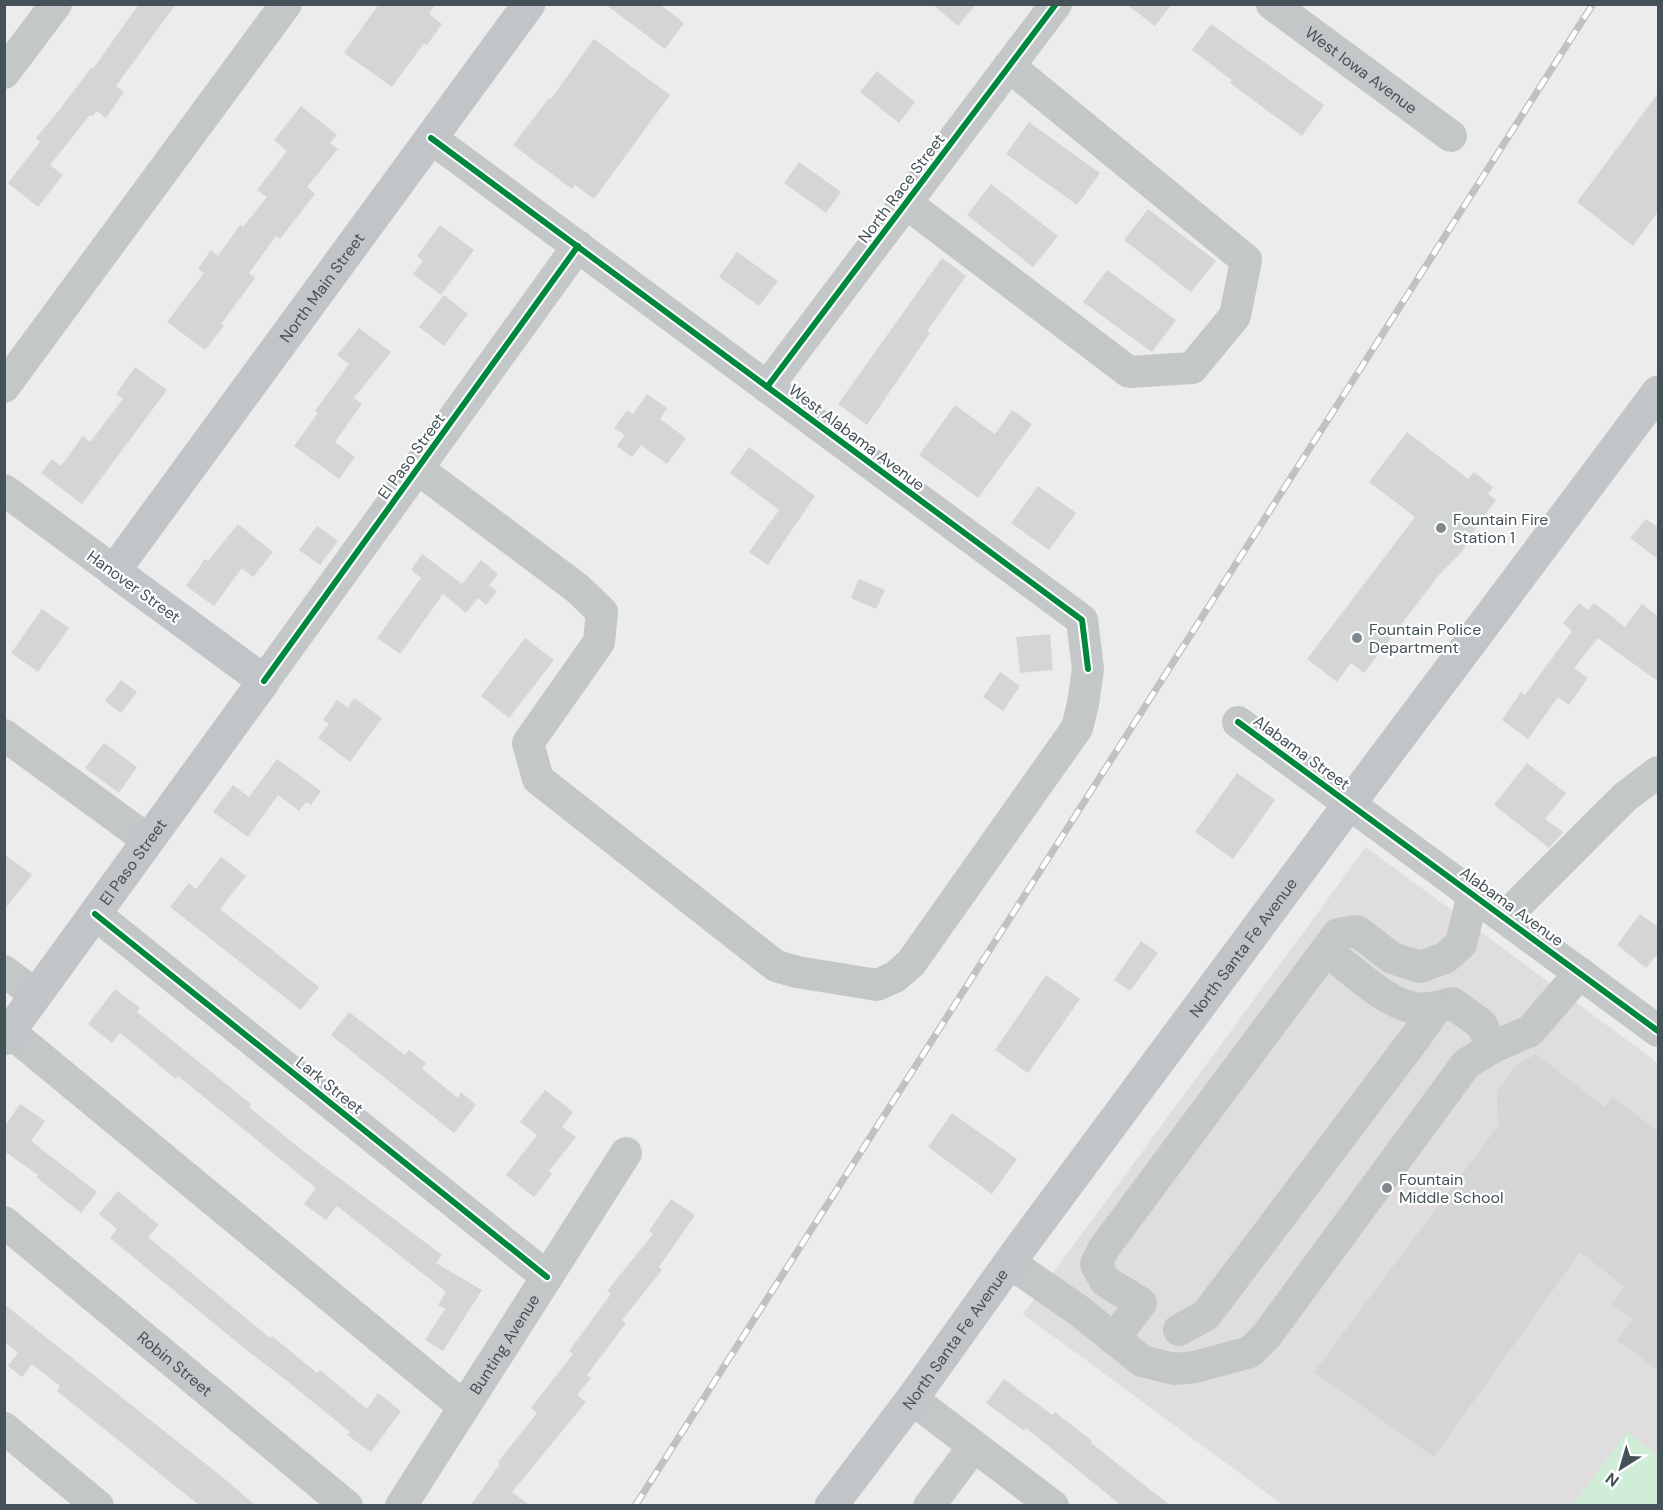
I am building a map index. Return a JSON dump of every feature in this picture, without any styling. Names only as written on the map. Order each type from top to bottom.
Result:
[{"type":"main road","name":"North Main Street","points":[[114,571],[529,4]]},
{"type":"main road","name":"North Santa Fe Avenue","points":[[831,1506],[1350,803],[1659,392]]},
{"type":"main road","name":"Hanover Street","points":[[114,571],[264,681]]},
{"type":"main road","name":"El Paso Street","points":[[7,1036],[264,681]]},
{"type":"street","points":[[4,74],[56,4]]},
{"type":"street","points":[[4,387],[286,4]]},
{"type":"street","name":"North Race Street","points":[[767,387],[1056,4]]},
{"type":"street","name":"West Iowa Avenue","points":[[1272,4],[1451,135]]},
{"type":"street","points":[[906,202],[1129,372],[1192,369],[1235,316],[1246,260],[1009,66]]},
{"type":"street","name":"West Alabama Avenue","points":[[418,469],[577,588],[602,612],[599,642],[528,743],[538,779],[776,966],[797,972],[876,985],[895,977],[911,963],[1077,728],[1088,669],[1082,620],[431,138]]},
{"type":"street","name":"El Paso Street","points":[[264,681],[578,246]]},
{"type":"street","name":"Hanover Street","points":[[4,490],[114,571]]},
{"type":"street","name":"Alabama Street","points":[[1238,722],[1350,803]]},
{"type":"street","points":[[4,735],[148,840]]},
{"type":"street","points":[[1505,917],[1625,797],[1659,772]]},
{"type":"street","name":"Alabama Avenue","points":[[1350,803],[1659,1031]]},
{"type":"street","points":[[1195,1367],[1179,1330],[1105,1281],[1096,1264],[1104,1248],[1338,934],[1357,931],[1392,958],[1420,968],[1445,958],[1461,944],[1473,894]]},
{"type":"street","name":"Lark Street","points":[[95,914],[548,1277]]},
{"type":"street","points":[[1323,956],[1333,956],[1390,999],[1412,1008],[1436,1008],[1452,1003],[1481,1024],[1493,1047]]},
{"type":"street","points":[[4,971],[36,995]]},
{"type":"street","points":[[1010,1263],[1078,1310],[1142,1361],[1174,1369],[1195,1367],[1250,1352],[1267,1335],[1466,1064],[1493,1047],[1530,1031],[1580,973]]},
{"type":"street","points":[[1179,1330],[1206,1315],[1436,1008]]},
{"type":"street","points":[[7,1036],[464,1407]]},
{"type":"street","name":"Bunting Avenue","points":[[401,1506],[626,1153]]},
{"type":"street","name":"Robin Street","points":[[4,1222],[347,1506]]},
{"type":"street","points":[[1114,1339],[1141,1303]]},
{"type":"street","points":[[912,1399],[1053,1506]]},
{"type":"street","points":[[4,1428],[98,1506]]},
{"type":"street","points":[[929,1506],[974,1446]]},
{"type":"shaded area","name":"Fountain Middle School","points":[[1366,847],[1658,1063],[1658,1505],[1283,1505],[1023,1314]]},
{"type":"green space","points":[[1627,1432],[1658,1456],[1658,1505],[1573,1505]]},
{"type":"building","points":[[139,4],[176,4],[116,86],[124,92],[106,118],[97,111],[93,116],[90,115],[50,165],[63,175],[38,207],[8,183],[40,142],[36,138],[91,68],[93,69]]},
{"type":"building","points":[[379,4],[436,4],[429,14],[442,24],[427,45],[424,43],[392,87],[344,53]]},
{"type":"building","points":[[605,4],[659,4],[684,23],[665,49]]},
{"type":"building","points":[[932,4],[976,4],[958,26]]},
{"type":"building","points":[[1126,4],[1172,4],[1155,26]]},
{"type":"building","points":[[1211,24],[1324,105],[1302,136],[1230,83],[1232,80],[1192,50]]},
{"type":"building","points":[[594,39],[670,95],[594,199],[575,185],[572,189],[513,145],[549,98],[551,99]]},
{"type":"building","points":[[877,71],[915,102],[899,123],[860,92]]},
{"type":"building","points":[[1659,92],[1659,210],[1633,246],[1577,202]]},
{"type":"building","points":[[301,106],[337,135],[330,143],[338,149],[307,187],[315,194],[280,239],[276,236],[249,273],[255,278],[221,324],[224,326],[205,350],[167,322],[204,273],[198,269],[211,250],[218,256],[240,225],[243,227],[267,197],[257,190],[287,151],[274,140]]},
{"type":"building","points":[[1029,122],[1100,173],[1077,205],[1006,154]]},
{"type":"building","points":[[799,162],[841,192],[826,213],[784,183]]},
{"type":"building","points":[[991,184],[1058,236],[1033,267],[967,215]]},
{"type":"building","points":[[1148,209],[1216,261],[1191,292],[1124,240]]},
{"type":"building","points":[[440,225],[474,250],[441,295],[413,274],[423,261],[417,256]]},
{"type":"building","points":[[737,252],[778,281],[759,306],[719,277]]},
{"type":"building","points":[[942,258],[966,276],[927,331],[930,333],[867,425],[838,404]]},
{"type":"building","points":[[1107,270],[1176,320],[1152,352],[1083,302]]},
{"type":"building","points":[[444,295],[468,314],[444,346],[419,327]]},
{"type":"building","points":[[359,328],[391,352],[354,398],[362,404],[335,442],[355,457],[339,479],[294,446],[318,413],[315,411],[349,364],[337,355]]},
{"type":"building","points":[[135,367],[167,390],[82,504],[41,473],[52,459],[61,466],[83,436],[90,442],[123,399],[116,394]]},
{"type":"building","points":[[647,394],[667,408],[660,419],[686,438],[667,464],[641,445],[632,457],[617,446],[625,435],[614,428],[627,410],[633,414]]},
{"type":"building","points":[[955,405],[995,434],[1012,410],[1032,424],[978,498],[919,455]]},
{"type":"building","name":"Fountain Fire Station 1","points":[[1407,432],[1468,479],[1474,472],[1493,487],[1488,494],[1496,500],[1462,552],[1439,575],[1364,673],[1351,663],[1337,682],[1307,659],[1415,517],[1369,482]]},
{"type":"building","points":[[749,447],[815,496],[768,565],[749,552],[779,510],[730,473]]},
{"type":"building","points":[[1038,486],[1076,513],[1049,550],[1011,523]]},
{"type":"building","points":[[1646,519],[1659,528],[1659,560],[1630,538]]},
{"type":"building","points":[[238,524],[273,552],[253,577],[242,568],[214,606],[186,586],[205,559],[208,561]]},
{"type":"building","points":[[317,526],[338,541],[320,565],[299,550]]},
{"type":"building","points":[[422,554],[462,584],[481,560],[498,574],[489,585],[497,591],[486,605],[478,598],[466,613],[443,594],[400,654],[377,638],[421,578],[411,570]]},
{"type":"building","points":[[859,579],[885,590],[876,609],[851,598]]},
{"type":"building","points":[[1579,603],[1588,610],[1594,603],[1625,627],[1642,604],[1659,617],[1659,682],[1598,638],[1574,668],[1588,678],[1569,705],[1558,697],[1528,739],[1502,720],[1521,692],[1525,695],[1572,631],[1563,623]]},
{"type":"building","points":[[42,609],[69,628],[38,672],[11,653]]},
{"type":"building","points":[[1050,634],[1053,670],[1020,673],[1016,637]]},
{"type":"building","points":[[525,638],[554,660],[509,718],[481,696]]},
{"type":"building","points":[[1000,672],[1020,686],[1003,711],[983,697]]},
{"type":"building","points":[[121,680],[137,692],[121,713],[105,701]]},
{"type":"building","points":[[354,698],[382,718],[350,762],[318,738],[329,724],[323,720],[337,700],[348,708]]},
{"type":"building","points":[[104,743],[137,767],[119,793],[85,768]]},
{"type":"building","points":[[277,759],[321,791],[311,805],[306,802],[299,811],[278,795],[248,837],[213,812],[233,785],[249,797]]},
{"type":"building","points":[[1527,763],[1566,793],[1545,819],[1563,832],[1549,848],[1494,805]]},
{"type":"building","points":[[1237,773],[1275,800],[1233,859],[1195,832]]},
{"type":"building","points":[[4,854],[32,875],[4,910]]},
{"type":"building","points":[[221,857],[246,876],[220,909],[319,987],[301,1010],[170,907],[189,883],[196,889]]},
{"type":"building","points":[[1640,914],[1659,928],[1659,952],[1646,968],[1617,945]]},
{"type":"building","points":[[1141,941],[1158,953],[1130,991],[1114,980]]},
{"type":"building","points":[[1046,975],[1080,999],[1028,1073],[995,1050]]},
{"type":"building","points":[[115,989],[140,1008],[137,1012],[251,1104],[249,1107],[303,1151],[442,1255],[436,1263],[482,1290],[443,1351],[425,1340],[445,1309],[438,1305],[446,1292],[337,1206],[326,1220],[304,1204],[316,1188],[178,1076],[176,1079],[120,1033],[112,1043],[88,1024]]},
{"type":"building","points":[[349,1012],[405,1055],[409,1050],[426,1063],[422,1069],[458,1098],[461,1092],[476,1105],[454,1133],[331,1035]]},
{"type":"building","points":[[1536,1054],[1605,1107],[1612,1097],[1659,1132],[1659,1371],[1617,1340],[1633,1319],[1611,1304],[1625,1287],[1580,1252],[1434,1457],[1314,1372],[1498,1126],[1497,1091],[1516,1065]]},
{"type":"building","points":[[545,1090],[573,1112],[562,1127],[576,1137],[549,1171],[552,1174],[534,1197],[506,1175],[537,1135],[520,1122]]},
{"type":"building","points":[[20,1104],[45,1121],[31,1141],[97,1192],[81,1213],[36,1177],[38,1175],[4,1151],[4,1127]]},
{"type":"building","points":[[952,1113],[1017,1159],[992,1194],[928,1147]]},
{"type":"building","points":[[118,1191],[159,1225],[148,1237],[270,1338],[272,1336],[317,1373],[320,1370],[367,1409],[378,1393],[401,1411],[371,1452],[347,1435],[350,1432],[110,1238],[117,1229],[99,1214]]},
{"type":"building","points":[[671,1199],[695,1215],[659,1267],[662,1270],[622,1320],[626,1323],[587,1375],[591,1378],[577,1395],[586,1402],[512,1492],[531,1506],[470,1506],[500,1464],[498,1462],[537,1413],[531,1408],[573,1354],[569,1351],[611,1294],[607,1291],[653,1234],[649,1231]]},
{"type":"building","points":[[4,1304],[256,1506],[200,1506],[57,1391],[60,1386],[32,1364],[22,1377],[8,1366],[18,1353],[4,1341]]},
{"type":"building","points":[[1004,1379],[1052,1415],[1055,1412],[1171,1506],[1122,1506],[1026,1428],[1024,1431],[986,1403]]},
{"type":"railway","points":[[635,1506],[1593,4]]},
{"type":"cycle path","points":[[767,387],[1056,4]]},
{"type":"cycle path","points":[[431,138],[1082,620],[1088,669]]},
{"type":"cycle path","points":[[264,681],[578,246]]},
{"type":"cycle path","points":[[1238,722],[1658,1031]]},
{"type":"cycle path","points":[[95,914],[547,1277]]},
{"type":"place","name":"Fountain Fire Station 1","points":[[1441,528]]},
{"type":"place","name":"Fountain Police Department","points":[[1357,638]]},
{"type":"place","name":"Fountain Middle School","points":[[1387,1188]]}]
